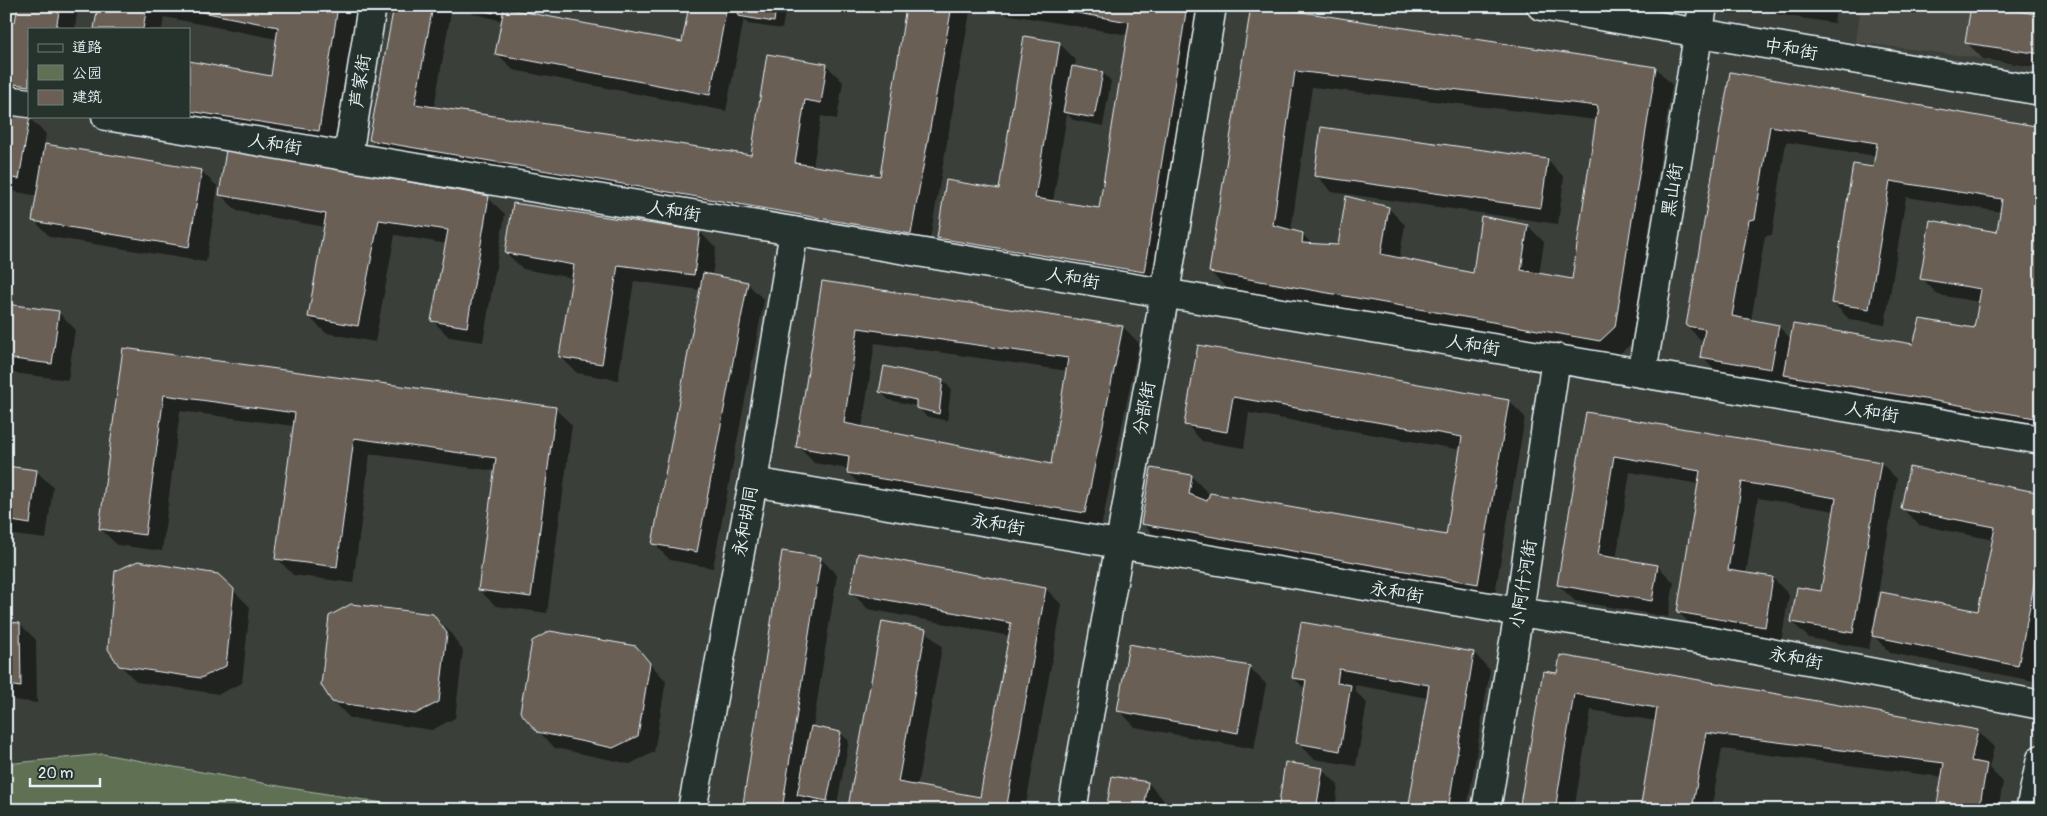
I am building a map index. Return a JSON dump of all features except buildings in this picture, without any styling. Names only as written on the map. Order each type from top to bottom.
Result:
[{"type":"street","name":"芦家街","points":[[348,156],[372,6]]},
{"type":"street","name":"分部街","points":[[1072,810],[1164,293],[1212,6]]},
{"type":"street","name":"中和街","points":[[1540,6],[2041,91]]},
{"type":"street","name":"黑山街","points":[[1642,373],[1703,6]]},
{"type":"street","points":[[6,100],[28,104]]},
{"type":"street","name":"人和街","points":[[118,118],[2041,440]]},
{"type":"street","name":"永和胡同","points":[[692,810],[753,482],[794,231]]},
{"type":"street","name":"小阿什河街","points":[[1486,810],[1519,612],[1556,358]]},
{"type":"street","name":"永和街","points":[[753,482],[1519,612],[1708,641],[2041,705]]},
{"type":"street","points":[[2030,810],[2041,759]]},
{"type":"shaded area","points":[[1861,6],[2041,6],[2041,66],[1856,42]]},
{"type":"green space","points":[[103,754],[290,788],[426,810],[6,810],[6,764]]}]
